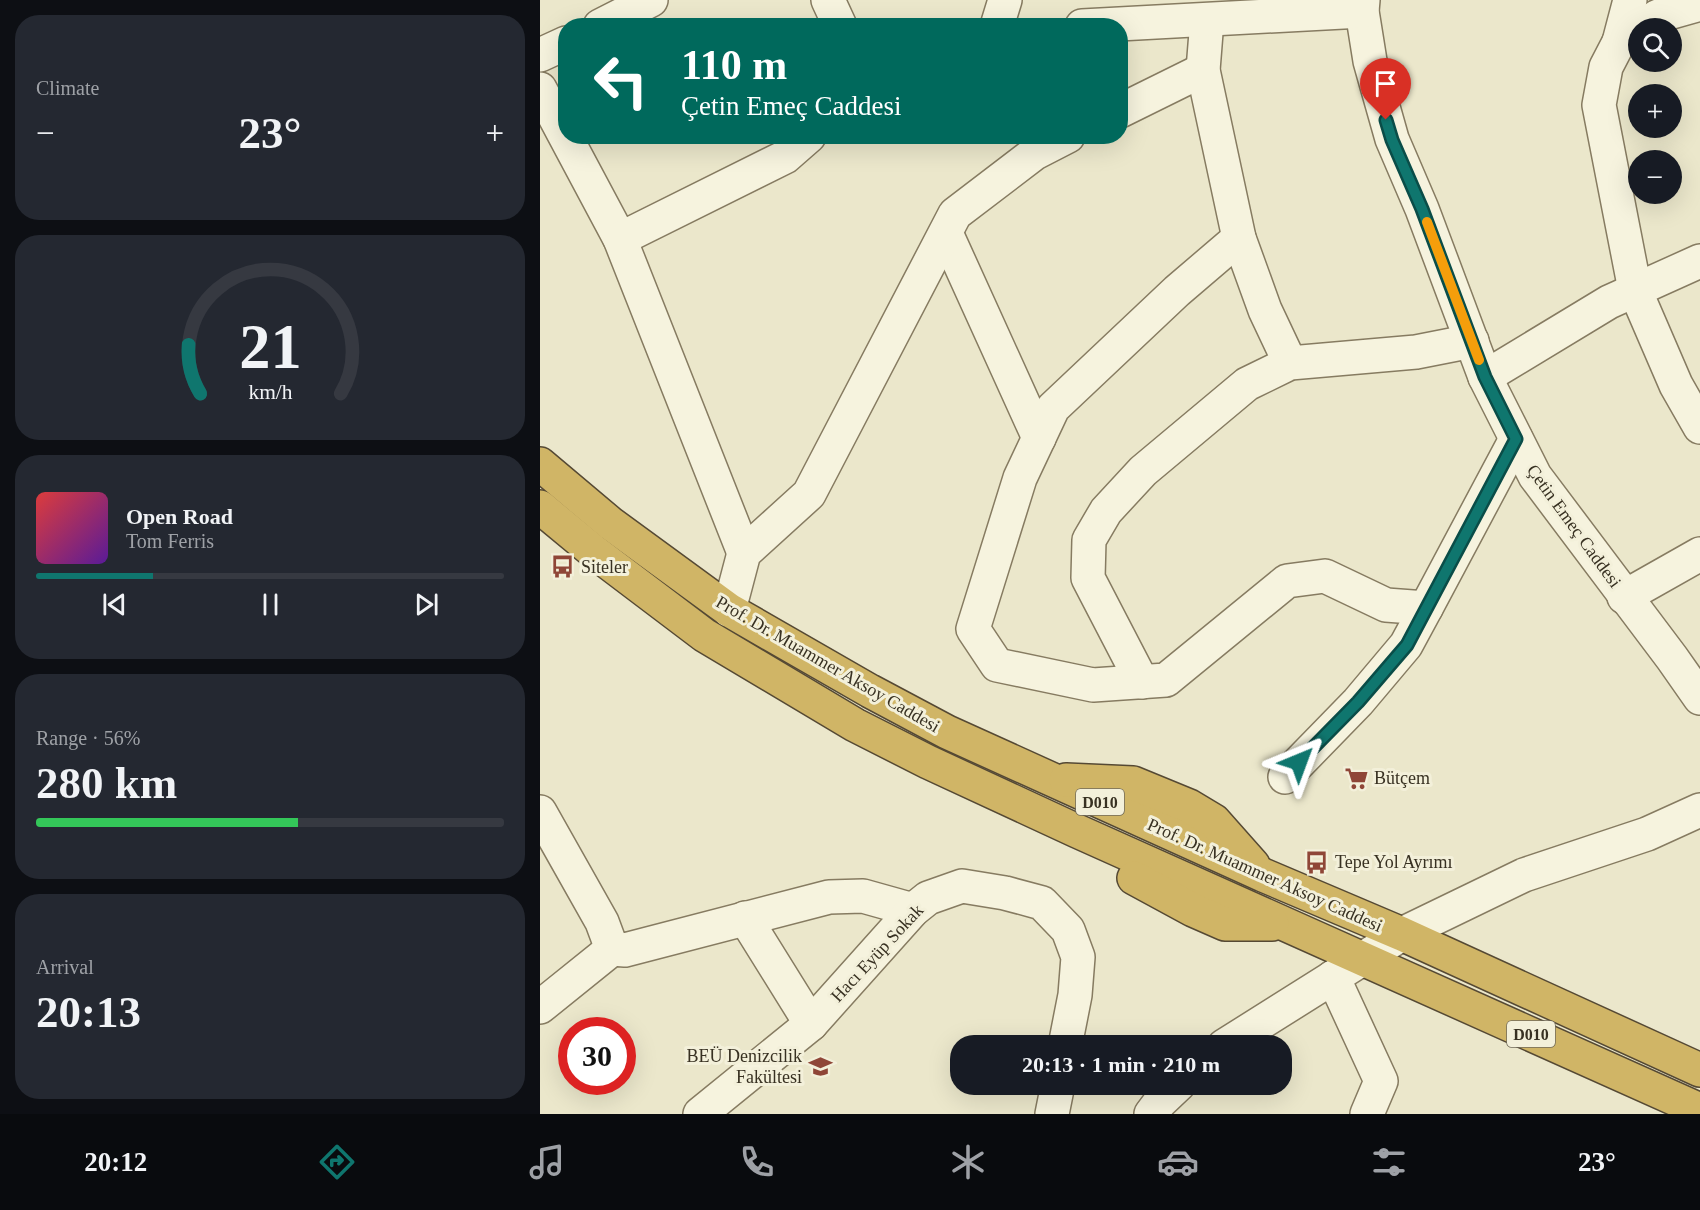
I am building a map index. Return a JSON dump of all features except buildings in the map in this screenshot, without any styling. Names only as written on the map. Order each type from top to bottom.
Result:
[{"type":"highway","points":[[540,451],[564,465],[618,505],[684,564],[702,591]]},
{"type":"highway","name":"Prof. Dr. Muammer Aksoy Caddesi","points":[[540,464],[610,523],[729,610],[918,717],[1051,780],[1263,875],[1402,934],[1700,1070]]},
{"type":"highway","name":"Prof. Dr. Muammer Aksoy Caddesi","points":[[540,507],[593,551],[704,635],[855,725],[928,762],[1077,831],[1700,1110]]},
{"type":"highway","points":[[540,533],[548,542],[635,608],[704,635]]},
{"type":"street","points":[[616,18],[651,0]]},
{"type":"street","points":[[828,0],[836,18]]},
{"type":"street","points":[[999,18],[1005,0]]},
{"type":"street","points":[[1630,0],[1631,18]]},
{"type":"street","points":[[1655,18],[1700,4]]},
{"type":"street","points":[[1128,24],[1207,20],[1362,5]]},
{"type":"street","name":"Çetin Emeç Caddesi","points":[[1362,5],[1370,61],[1392,140],[1422,209],[1485,377],[1534,476],[1700,698]]},
{"type":"street","points":[[1207,20],[1203,70],[1239,238],[1265,309],[1290,363]]},
{"type":"street","points":[[1628,38],[1606,66],[1599,105],[1635,290],[1676,385],[1700,427]]},
{"type":"street","points":[[540,56],[558,47]]},
{"type":"street","points":[[1128,107],[1203,70]]},
{"type":"street","points":[[540,89],[558,122]]},
{"type":"street","points":[[570,144],[621,239],[744,553]]},
{"type":"street","points":[[621,239],[785,157],[800,144]]},
{"type":"street","points":[[729,610],[744,553],[809,494],[955,214],[1035,153],[1052,144]]},
{"type":"street","points":[[946,232],[1039,438]]},
{"type":"street","points":[[1239,238],[1177,291],[1053,408],[1020,478],[973,628],[997,665],[1093,685],[1166,680],[1287,581],[1324,576],[1386,605],[1426,608]]},
{"type":"street","points":[[1485,377],[1609,302],[1700,261]]},
{"type":"street","points":[[1142,682],[1088,578],[1089,540],[1106,511],[1143,471],[1247,384],[1290,363],[1416,352],[1472,341]]},
{"type":"street","points":[[1285,777],[1358,702],[1407,645],[1516,439]]},
{"type":"street","points":[[1624,597],[1700,554]]},
{"type":"street","points":[[1241,1035],[1402,934],[1524,875],[1647,834],[1700,810]]},
{"type":"street","points":[[540,812],[602,922],[612,950]]},
{"type":"street","name":"Hacı Eyüp Sokak","points":[[700,1114],[811,1024],[913,910],[928,898],[962,886],[1005,893],[1042,903],[1068,930],[1078,957],[1075,995],[1067,1035]]},
{"type":"street","points":[[540,1007],[612,950],[625,950],[829,897],[863,896],[913,910]]},
{"type":"street","points":[[745,918],[811,1024]]},
{"type":"street","points":[[1333,976],[1381,1081],[1367,1114]]},
{"type":"street","points":[[1052,1114],[1056,1095]]},
{"type":"street","points":[[1151,1114],[1167,1095]]},
{"type":"slow traffic","points":[[1427,222],[1479,360]]},
{"type":"place","name":"Siteler","points":[[563,567]]},
{"type":"place","name":"Bütçem","points":[[1356,778]]},
{"type":"place","name":"Tepe Yol Ayrımı","points":[[1317,862]]},
{"type":"place","name":"BEÜ Denizcilik Fakültesi","points":[[820,1066]]},
{"type":"route","points":[[1299,762],[1358,702],[1407,645],[1516,439],[1485,377],[1386,120]]}]
